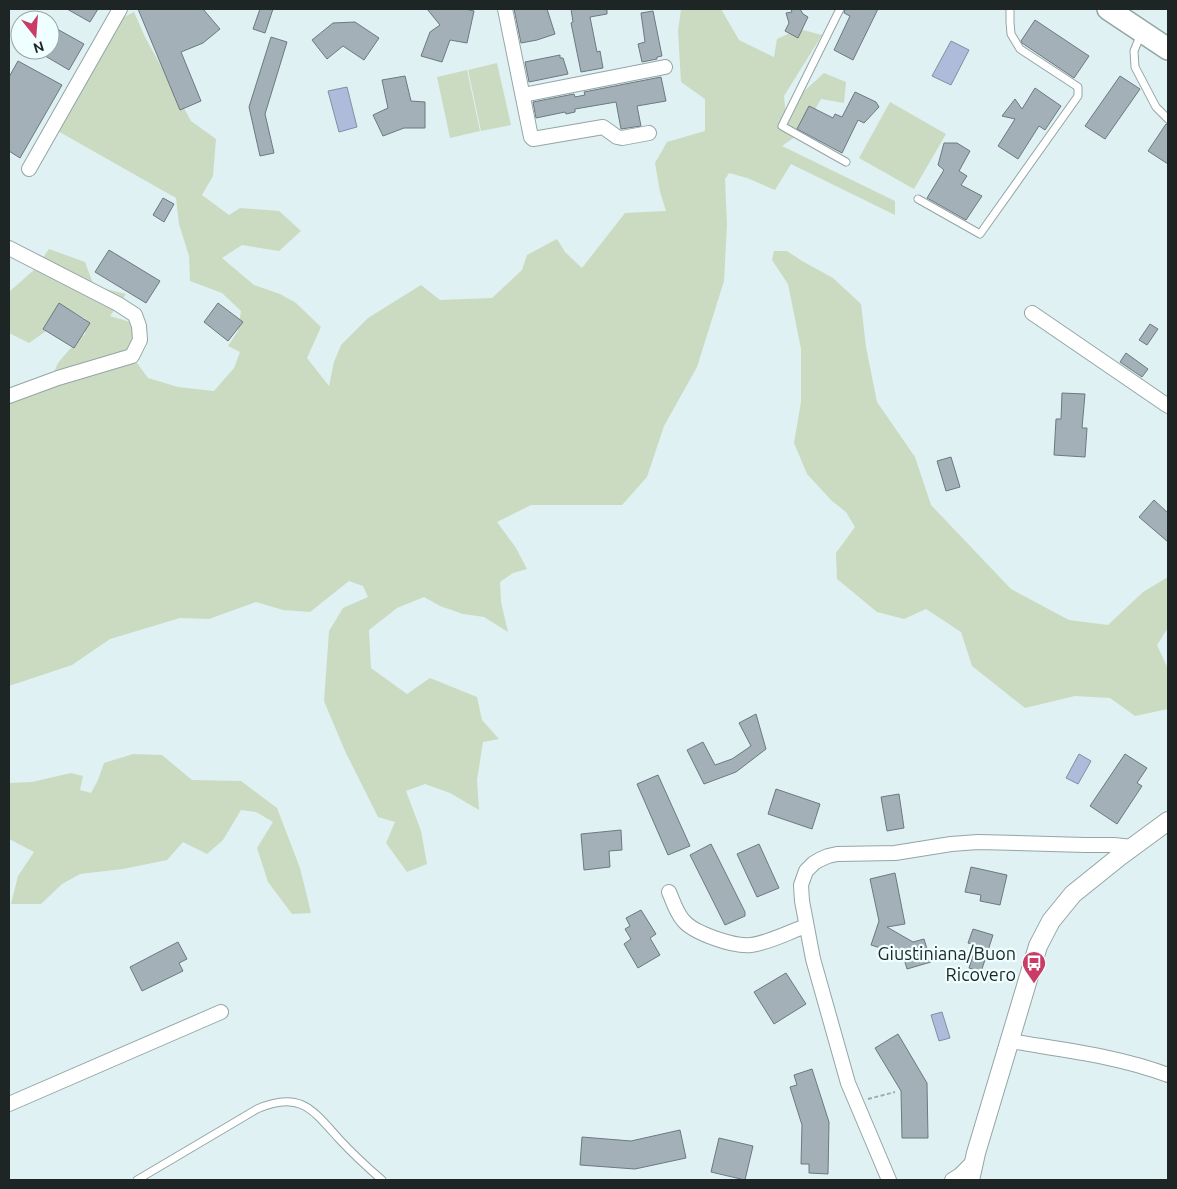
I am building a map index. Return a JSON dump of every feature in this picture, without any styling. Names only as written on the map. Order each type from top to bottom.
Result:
[{"type":"main road","points":[[1108,9],[1168,49]]},
{"type":"street","points":[[29,169],[120,9]]},
{"type":"street","points":[[505,9],[531,136],[534,140],[604,127],[617,137],[622,138],[649,133]]},
{"type":"street","points":[[523,95],[665,67]]},
{"type":"street","points":[[9,248],[118,304],[135,315],[139,326],[140,340],[132,356],[58,378],[9,396]]},
{"type":"street","points":[[1032,313],[1168,406]]},
{"type":"street","points":[[970,1180],[973,1162],[1038,946],[1052,921],[1072,894],[1168,821]]},
{"type":"street","points":[[889,1180],[848,1082],[813,959],[802,901],[802,880],[806,871],[814,863],[828,856],[895,853],[972,842],[1132,847]]},
{"type":"street","points":[[1085,845],[1102,854],[1111,863]]},
{"type":"street","points":[[669,892],[680,916],[690,927],[732,944],[756,944],[806,926]]},
{"type":"street","points":[[9,1104],[221,1012]]},
{"type":"street","points":[[1010,1041],[1121,1060],[1168,1074]]},
{"type":"street","points":[[952,1180],[973,1162]]},
{"type":"lane","points":[[840,9],[782,126],[846,162]]},
{"type":"lane","points":[[918,199],[980,234],[1078,96],[1078,87],[1020,49],[1011,34],[1010,9]]},
{"type":"lane","points":[[1142,31],[1134,51],[1135,66],[1156,107],[1168,119]]},
{"type":"lane","points":[[137,1180],[257,1109],[274,1102],[286,1101],[304,1106],[315,1112],[354,1155],[382,1180]]},
{"type":"path","points":[[856,1102],[896,1092]]},
{"type":"green space","points":[[681,9],[721,9],[739,40],[774,57],[777,39],[799,29],[822,35],[784,96],[786,117],[791,103],[824,73],[846,82],[844,103],[821,99],[803,131],[782,146],[895,201],[895,215],[791,164],[775,190],[747,178],[729,173],[725,179],[727,224],[724,281],[697,367],[664,426],[647,477],[622,505],[531,505],[497,522],[516,548],[527,569],[513,573],[500,582],[501,602],[508,632],[484,617],[463,614],[440,606],[424,597],[397,608],[369,630],[371,668],[407,694],[430,678],[477,697],[482,720],[499,739],[483,742],[477,780],[479,810],[450,793],[425,784],[406,791],[421,831],[427,864],[407,872],[386,843],[395,822],[378,817],[345,751],[324,701],[329,631],[343,608],[368,597],[363,586],[349,581],[310,612],[283,610],[256,602],[209,619],[180,618],[110,639],[72,665],[9,686],[9,396],[50,381],[58,363],[85,334],[86,319],[64,307],[55,325],[29,343],[9,333],[9,292],[35,269],[49,249],[85,262],[94,286],[126,294],[110,316],[140,325],[132,356],[148,378],[178,387],[214,391],[234,368],[240,352],[228,346],[238,331],[241,311],[222,293],[190,281],[189,256],[179,224],[176,198],[56,130],[118,20],[134,12],[145,37],[191,121],[216,139],[213,176],[202,195],[229,215],[240,208],[279,211],[301,231],[279,251],[242,245],[222,258],[254,285],[280,294],[296,303],[321,327],[307,358],[329,386],[334,362],[341,345],[368,318],[421,285],[440,300],[492,298],[522,270],[527,255],[557,239],[565,252],[582,268],[625,213],[666,211],[660,192],[655,163],[667,142],[705,131],[705,99],[681,82],[678,31]]},
{"type":"green space","points":[[497,63],[511,125],[481,131],[468,70]]},
{"type":"green space","points":[[467,70],[480,131],[450,138],[437,77]]},
{"type":"green space","points":[[890,102],[946,134],[914,189],[859,158]]},
{"type":"green space","points":[[774,251],[787,251],[833,278],[861,304],[866,347],[877,402],[915,457],[931,505],[1011,589],[1069,620],[1108,625],[1143,592],[1168,577],[1168,628],[1157,645],[1168,669],[1168,709],[1135,716],[1110,698],[1075,696],[1025,708],[972,666],[961,632],[926,609],[904,619],[877,612],[837,579],[836,553],[855,527],[846,512],[832,501],[807,474],[794,443],[801,402],[801,349],[788,284],[772,260]]},
{"type":"green space","points":[[133,754],[162,755],[192,780],[241,781],[277,808],[300,868],[311,913],[292,914],[268,882],[257,848],[273,822],[256,812],[241,810],[223,840],[207,854],[183,842],[167,860],[123,869],[80,874],[62,884],[41,904],[11,904],[18,876],[34,852],[9,839],[9,783],[32,782],[71,773],[83,776],[80,790],[91,793],[104,763]]},
{"type":"water","points":[[951,41],[969,50],[951,85],[932,76]]},
{"type":"water","points":[[347,87],[357,127],[339,132],[328,91]]},
{"type":"water","points":[[1079,754],[1091,761],[1078,784],[1066,778]]},
{"type":"water","points":[[942,1012],[950,1038],[939,1041],[931,1015]]},
{"type":"building","points":[[67,9],[98,9],[90,22]]},
{"type":"building","points":[[138,9],[203,9],[220,29],[203,43],[181,52],[201,101],[180,110]]},
{"type":"building","points":[[260,9],[273,9],[265,33],[253,29]]},
{"type":"building","points":[[427,9],[465,9],[474,11],[467,43],[450,40],[442,62],[421,56],[430,32],[440,25]]},
{"type":"building","points":[[514,9],[547,9],[555,34],[521,43]]},
{"type":"building","points":[[571,9],[607,9],[607,14],[590,17],[597,52],[600,51],[603,68],[581,72],[571,23],[573,22]]},
{"type":"building","points":[[791,9],[800,9],[808,17],[798,38],[785,31],[789,23],[786,13],[792,12]]},
{"type":"building","points":[[845,9],[878,9],[853,60],[834,50],[850,16],[844,13]]},
{"type":"building","points":[[653,11],[662,56],[642,62],[638,44],[645,42],[641,13]]},
{"type":"building","points":[[1035,20],[1089,56],[1074,78],[1022,43],[1021,41]]},
{"type":"building","points":[[355,22],[379,38],[364,60],[343,46],[327,59],[312,40],[333,23]]},
{"type":"building","points":[[60,31],[84,44],[69,70],[52,60],[60,60]]},
{"type":"building","points":[[271,37],[287,42],[265,114],[274,153],[260,156],[249,107]]},
{"type":"building","points":[[560,55],[560,58],[563,58],[568,74],[529,82],[525,62]]},
{"type":"building","points":[[18,61],[62,85],[20,158],[9,151],[9,77]]},
{"type":"building","points":[[405,76],[411,101],[425,102],[425,128],[404,128],[383,136],[373,115],[388,108],[382,80]]},
{"type":"building","points":[[1120,76],[1140,89],[1105,139],[1085,126]]},
{"type":"building","points":[[661,77],[666,101],[637,106],[641,126],[621,129],[616,102],[575,109],[575,112],[566,114],[565,112],[536,118],[533,102],[574,94],[575,97],[585,95],[584,92]]},
{"type":"building","points":[[1035,88],[1061,106],[1045,130],[1039,126],[1018,159],[998,146],[1015,119],[1002,116],[1015,99],[1022,109]]},
{"type":"building","points":[[855,92],[876,102],[879,107],[864,123],[858,120],[842,153],[797,129],[809,106],[833,118],[835,114],[842,117]]},
{"type":"building","points":[[1166,124],[1168,124],[1168,164],[1148,151]]},
{"type":"building","points":[[944,143],[957,143],[970,151],[959,171],[967,176],[961,185],[982,196],[966,220],[927,198],[944,170],[938,165]]},
{"type":"building","points":[[163,198],[174,204],[164,222],[153,215]]},
{"type":"building","points":[[109,250],[160,281],[146,303],[95,272]]},
{"type":"building","points":[[59,303],[90,323],[74,348],[43,329]]},
{"type":"building","points":[[218,303],[243,322],[228,341],[204,322]]},
{"type":"building","points":[[1150,324],[1158,329],[1147,345],[1139,340]]},
{"type":"building","points":[[1126,353],[1148,369],[1142,377],[1120,362]]},
{"type":"building","points":[[1062,393],[1085,394],[1082,428],[1087,428],[1085,457],[1054,455],[1056,419],[1061,419]]},
{"type":"building","points":[[951,457],[960,487],[946,491],[937,461]]},
{"type":"building","points":[[1154,500],[1168,513],[1168,542],[1139,517]]},
{"type":"building","points":[[756,714],[766,749],[736,772],[704,784],[687,750],[703,742],[715,765],[732,759],[751,746],[739,723]]},
{"type":"building","points":[[1125,754],[1147,768],[1137,783],[1142,786],[1117,824],[1090,806]]},
{"type":"building","points":[[658,775],[690,846],[668,855],[637,784]]},
{"type":"building","points":[[776,789],[820,804],[812,829],[768,814]]},
{"type":"building","points":[[899,794],[904,828],[887,831],[881,797]]},
{"type":"building","points":[[621,830],[622,850],[609,851],[610,867],[584,870],[581,834]]},
{"type":"building","points":[[711,844],[745,912],[745,916],[725,925],[690,855]]},
{"type":"building","points":[[759,844],[779,888],[757,897],[737,854]]},
{"type":"building","points":[[971,867],[1007,875],[1000,905],[980,901],[981,895],[965,892]]},
{"type":"building","points":[[895,873],[905,924],[887,927],[913,942],[924,939],[931,962],[907,969],[903,955],[871,945],[879,921],[870,879]]},
{"type":"building","points":[[641,910],[656,934],[650,938],[660,955],[638,968],[624,944],[631,939],[625,929],[630,926],[626,918]]},
{"type":"building","points":[[973,929],[993,935],[981,972],[969,968],[973,955],[968,954],[972,944],[968,943]]},
{"type":"building","points":[[178,942],[187,959],[179,963],[183,971],[142,991],[130,967]]},
{"type":"building","points":[[786,973],[806,1004],[774,1024],[754,992]]},
{"type":"building","points":[[898,1034],[927,1083],[928,1138],[902,1138],[901,1091],[875,1048]]},
{"type":"building","points":[[812,1069],[829,1122],[828,1174],[809,1173],[809,1164],[801,1164],[802,1125],[790,1087],[797,1085],[794,1075]]},
{"type":"building","points":[[680,1130],[686,1158],[635,1169],[580,1165],[582,1137],[631,1141]]},
{"type":"building","points":[[719,1138],[753,1146],[745,1180],[711,1172]]},
{"type":"place","name":"Giustiniana/Buon Ricovero","points":[[1034,984]]}]
